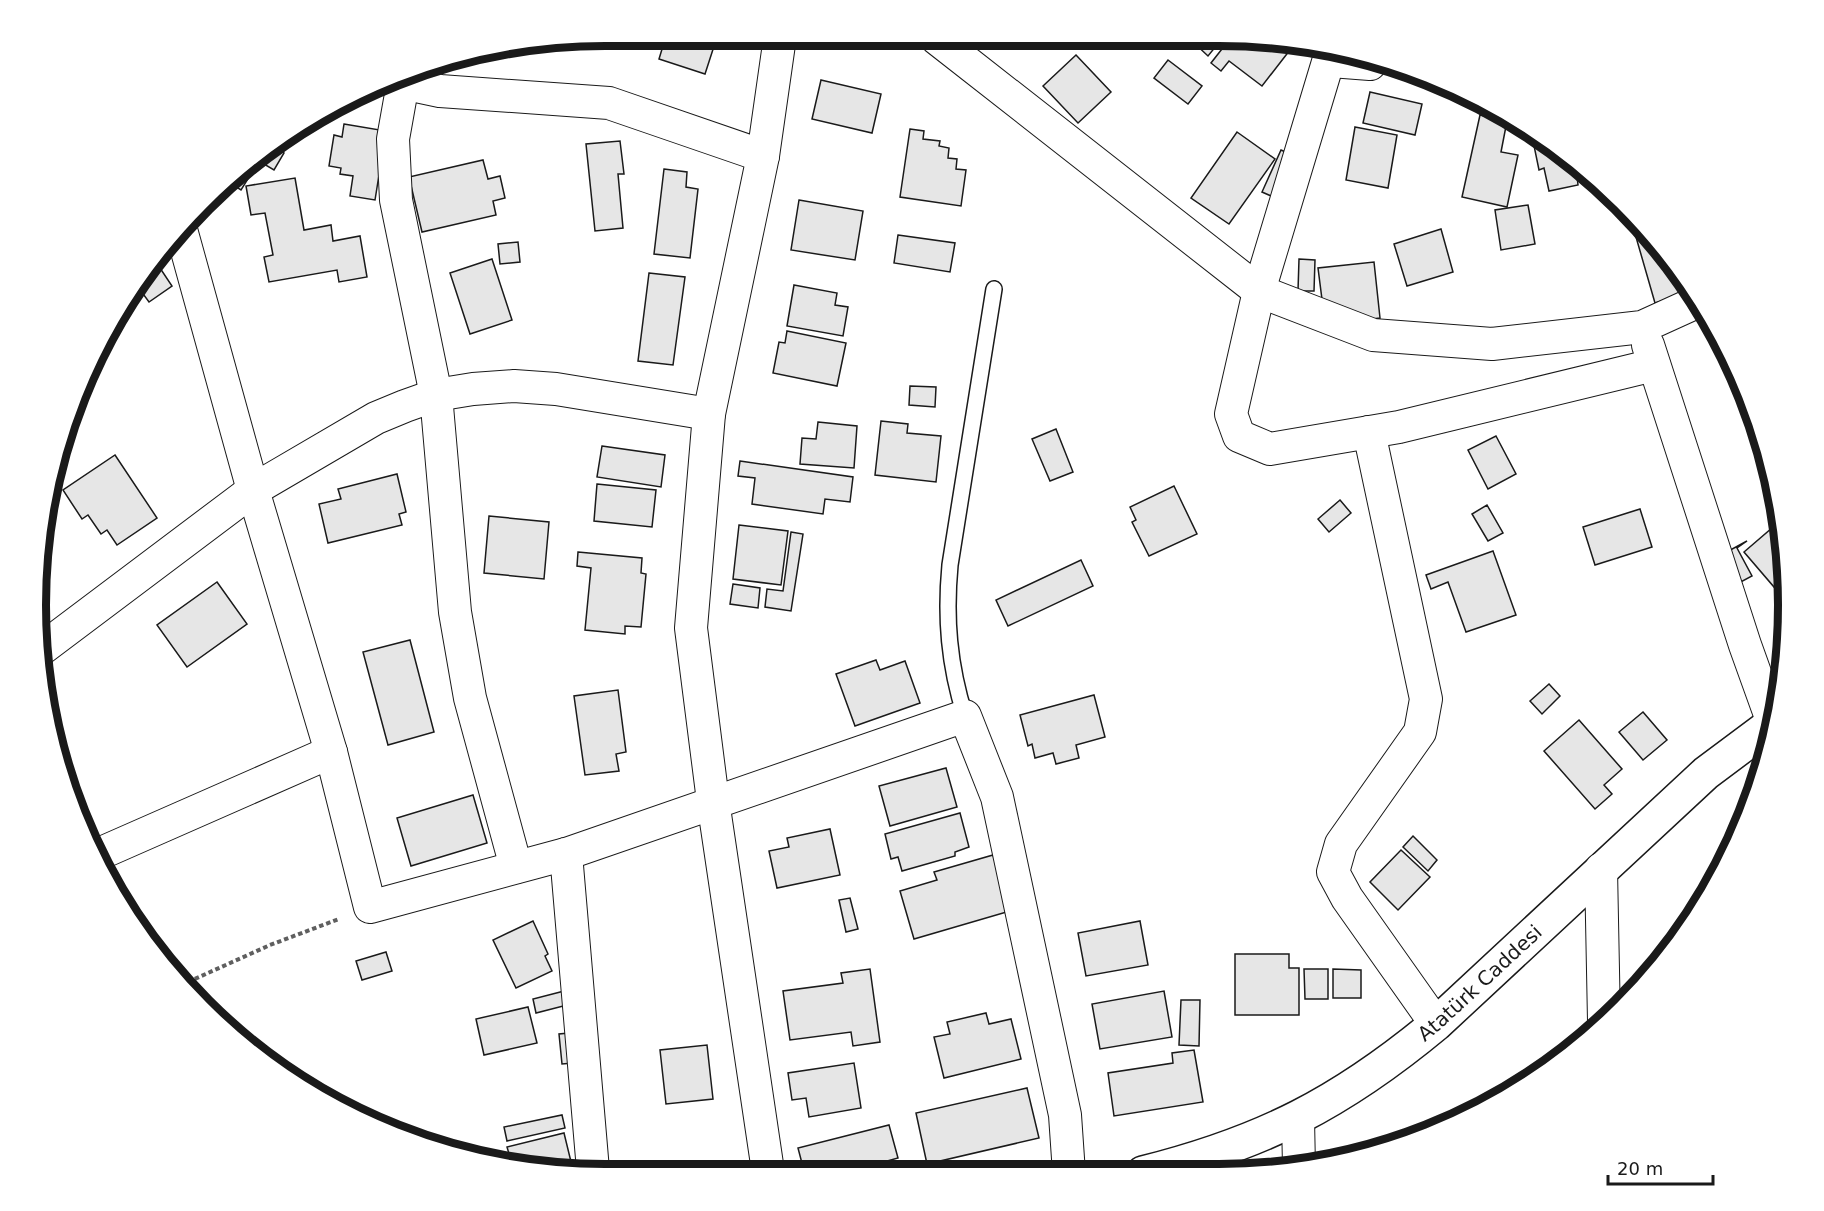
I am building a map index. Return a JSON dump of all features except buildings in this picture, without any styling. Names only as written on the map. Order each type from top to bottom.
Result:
[{"type":"main road","name":"Atatürk Caddesi","points":[[1180,1164],[1201,1159],[1252,1140],[1298,1119],[1357,1084],[1436,1024],[1706,773],[1763,730]]},
{"type":"street","points":[[767,1164],[713,801],[692,628],[709,414],[763,156],[779,46]]},
{"type":"street","points":[[946,46],[1260,291],[1373,335],[1492,344],[1642,327],[1690,305]]},
{"type":"street","points":[[1331,58],[1260,291],[1231,414],[1239,436],[1270,449],[1399,427],[1654,365]]},
{"type":"street","points":[[406,84],[440,91],[609,103],[763,156]]},
{"type":"street","points":[[398,87],[393,139],[396,200],[436,395],[455,612],[470,698],[516,867]]},
{"type":"street","points":[[184,238],[253,490],[331,752],[370,907],[566,854],[713,801],[965,716],[997,797],[1065,1115],[1068,1164]]},
{"type":"street","points":[[1642,327],[1768,709]]},
{"type":"street","points":[[48,643],[253,490],[375,418],[436,395],[514,386],[556,389],[709,414]]},
{"type":"street","points":[[1369,432],[1426,699],[1420,732],[1341,844],[1334,872],[1347,898],[1436,1024]]},
{"type":"street","points":[[104,852],[331,752]]},
{"type":"street","points":[[566,854],[592,1164]]},
{"type":"street","points":[[1601,869],[1604,1010]]},
{"type":"street","points":[[1298,1119],[1299,1159]]},
{"type":"lane","points":[[965,716],[954,680],[946,605],[950,564],[994,289]]},
{"type":"path","points":[[191,981],[270,945],[370,907]]}]
